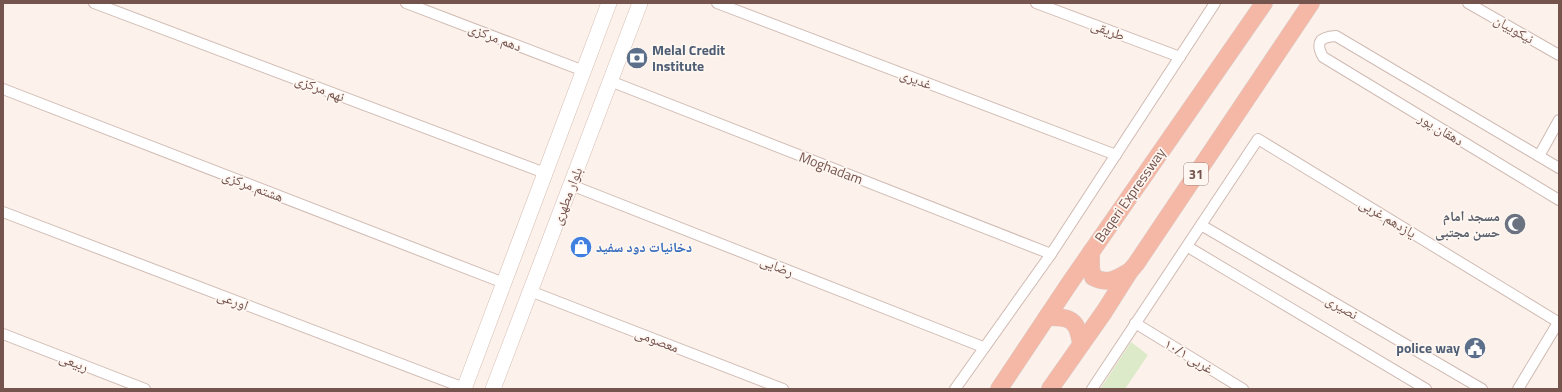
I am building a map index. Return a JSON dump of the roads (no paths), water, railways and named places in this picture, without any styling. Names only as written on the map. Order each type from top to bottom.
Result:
[{"type":"highway","name":"Baqeri Expressway","points":[[999,389],[1091,252],[1264,3]]},
{"type":"highway","name":"31","points":[[1050,389],[1104,312],[1130,271],[1311,3]]},
{"type":"highway","points":[[1091,252],[1090,268],[1093,277],[1101,281],[1115,280],[1130,271]]},
{"type":"highway","points":[[1047,317],[1063,317],[1072,321],[1079,330],[1081,344]]},
{"type":"main road","name":"بلوار مطهری","points":[[464,389],[609,3]]},
{"type":"main road","name":"بلوار مطهری","points":[[493,389],[640,3]]},
{"type":"street","name":"نهم مرکزی","points":[[94,3],[545,173]]},
{"type":"street","name":"دهم مرکزی","points":[[406,3],[584,71]]},
{"type":"street","name":"غدیری","points":[[717,3],[1116,155]]},
{"type":"street","name":"طریقی","points":[[1036,3],[1180,57]]},
{"type":"street","points":[[955,389],[1051,254],[1215,3]]},
{"type":"street","name":"نیکوییان","points":[[1468,3],[1559,54]]},
{"type":"street","name":"دهقان پور","points":[[1559,168],[1336,36],[1329,37],[1321,41],[1319,50],[1323,57],[1559,200]]},
{"type":"street","name":"Moghadam","points":[[610,81],[1051,254]]},
{"type":"street","name":"هشتم مرکزی","points":[[3,89],[504,283]]},
{"type":"street","points":[[1538,156],[1559,120]]},
{"type":"street","name":"یازدهم غربی","points":[[1201,225],[1258,139],[1559,321]]},
{"type":"street","name":"رضایی","points":[[571,185],[983,348]]},
{"type":"street","name":"اورعی","points":[[3,212],[464,389]]},
{"type":"street","points":[[1092,389],[1135,323],[1188,247],[1201,225]]},
{"type":"street","name":"نصیری","points":[[1201,225],[1482,389]]},
{"type":"street","name":"نصیری","points":[[1188,247],[1426,389]]},
{"type":"street","name":"معصومی","points":[[530,291],[783,389]]},
{"type":"street","points":[[1518,389],[1559,321]]},
{"type":"street","name":"۱۰/۱ غربی","points":[[1135,323],[1243,389]]},
{"type":"street","name":"ربیعی","points":[[3,334],[145,389]]},
{"type":"place","name":"Melal Credit Institute","points":[[637,58]]},
{"type":"place","name":"مسجد امام حسن مجتبی","points":[[1515,224]]},
{"type":"place","name":"دخانیات دود سفید","points":[[581,247]]},
{"type":"place","name":"police way","points":[[1475,348]]}]
